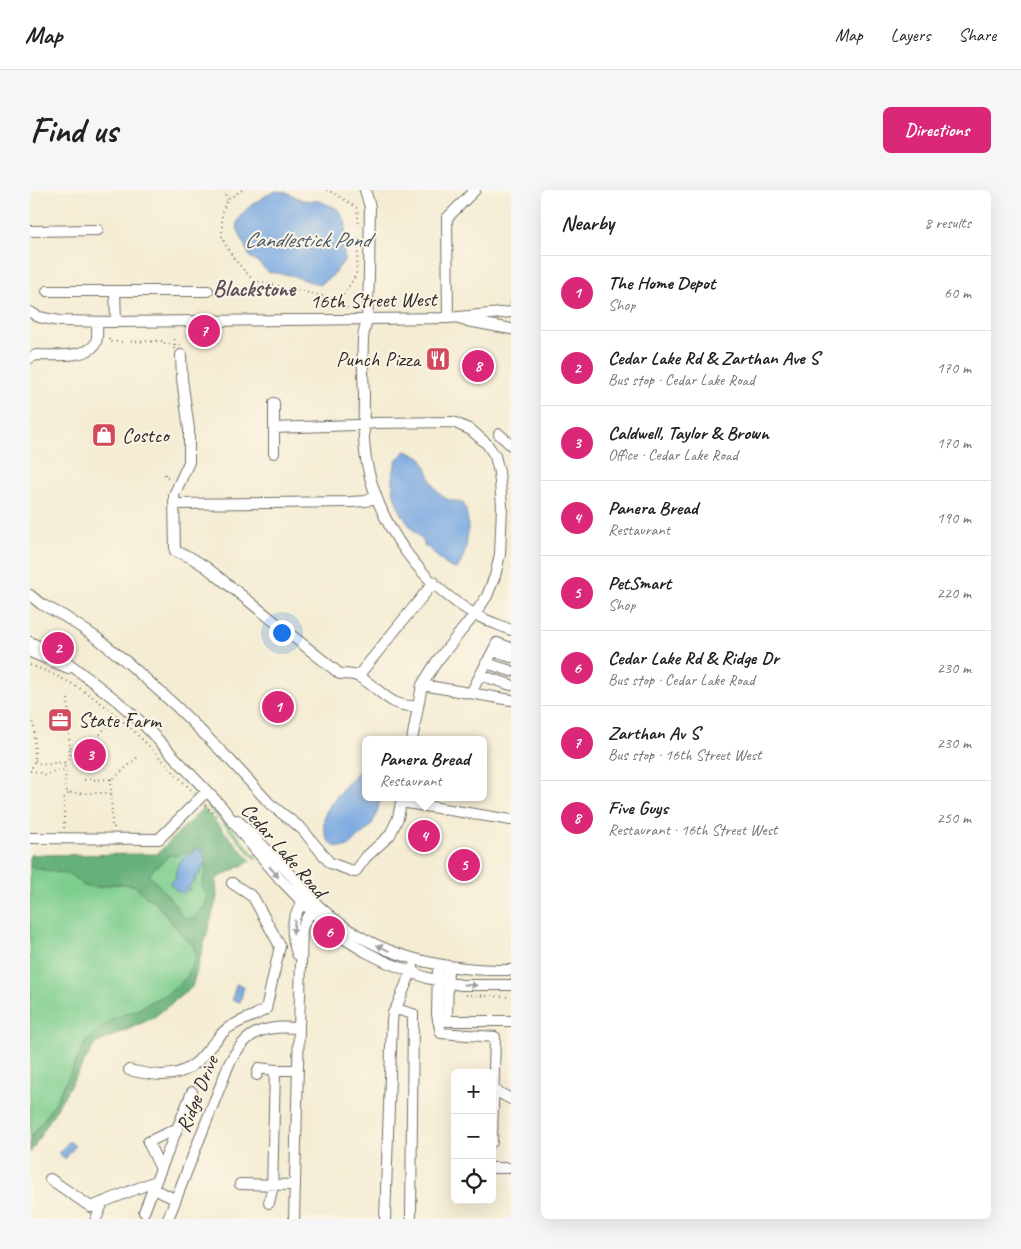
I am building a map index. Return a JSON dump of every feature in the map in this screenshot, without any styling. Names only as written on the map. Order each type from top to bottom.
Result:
[{"type":"street","points":[[365,190],[370,207],[367,319],[370,336],[371,400],[364,424],[368,468],[376,497],[391,532],[413,562],[448,596],[475,614],[511,630]]},
{"type":"street","points":[[448,318],[447,218],[475,190]]},
{"type":"street","points":[[30,231],[98,230]]},
{"type":"street","points":[[47,291],[208,291]]},
{"type":"street","points":[[115,291],[116,322]]},
{"type":"street","name":"16th Street West","points":[[448,318],[511,305]]},
{"type":"street","name":"16th Street West","points":[[30,312],[39,317],[58,321],[97,322],[448,318],[511,329]]},
{"type":"street","points":[[30,358],[36,355],[76,354],[90,350],[96,342],[97,322]]},
{"type":"street","points":[[178,355],[189,429],[188,462],[174,495],[175,551],[190,557],[206,567],[340,674],[358,676],[395,703],[406,706],[418,706]]},
{"type":"street","points":[[274,403],[274,453]]},
{"type":"street","points":[[274,428],[453,422],[471,430],[487,444],[495,456],[499,472],[502,506],[500,554],[495,576],[487,596],[475,614],[437,661],[422,685],[413,736]]},
{"type":"street","points":[[499,434],[511,445]]},
{"type":"street","points":[[174,504],[351,502],[366,501],[376,497]]},
{"type":"street","points":[[358,676],[434,582]]},
{"type":"street","points":[[30,595],[41,604],[64,616],[97,638],[128,663],[176,706],[231,761],[270,804],[302,829],[330,863],[355,872],[366,857],[390,834],[398,818],[402,801]]},
{"type":"street","name":"Cedar Lake Road","points":[[30,642],[58,655],[132,714],[222,807],[248,830],[310,896],[315,909],[343,938],[366,952],[411,972],[443,981],[481,986],[511,985]]},
{"type":"street","points":[[471,693],[497,643],[511,648]]},
{"type":"street","name":"Cedar Lake Road","points":[[30,652],[85,676]]},
{"type":"street","points":[[488,660],[511,652]]},
{"type":"street","points":[[488,660],[511,657]]},
{"type":"street","points":[[488,660],[511,664]]},
{"type":"street","points":[[488,660],[511,671]]},
{"type":"street","points":[[488,660],[511,678]]},
{"type":"street","points":[[488,660],[511,685]]},
{"type":"street","points":[[422,685],[511,700]]},
{"type":"street","points":[[30,838],[159,839],[207,791]]},
{"type":"street","points":[[412,801],[511,820]]},
{"type":"street","name":"Cedar Lake Road","points":[[222,807],[302,904],[315,909],[384,948],[415,960],[443,965],[511,970]]},
{"type":"street","points":[[129,1070],[155,1076],[170,1075],[182,1071],[193,1066],[227,1029],[266,1008],[280,946],[253,897],[232,884]]},
{"type":"street","points":[[300,962],[292,934],[297,910],[310,896]]},
{"type":"street","points":[[294,1219],[302,929],[306,919],[315,909]]},
{"type":"street","points":[[385,1219],[392,1021],[393,1013],[415,960]]},
{"type":"street","points":[[443,965],[443,1021],[441,1033],[444,1038],[495,1037],[494,1069]]},
{"type":"street","points":[[396,1009],[413,1014],[411,1216]]},
{"type":"street","points":[[254,1016],[260,1030],[272,1027],[299,1028]]},
{"type":"street","points":[[443,1021],[511,1021]]},
{"type":"street","name":"Ridge Drive","points":[[168,1219],[229,1064],[240,1046],[260,1030]]},
{"type":"street","points":[[257,1074],[259,1068],[298,1070]]},
{"type":"street","points":[[269,1203],[272,1185],[275,1070]]},
{"type":"street","points":[[496,1091],[511,1099]]},
{"type":"street","points":[[144,1212],[192,1092]]},
{"type":"street","points":[[161,1169],[148,1142],[176,1129]]},
{"type":"street","points":[[496,1168],[508,1168]]},
{"type":"street","points":[[50,1179],[91,1206],[154,1185]]},
{"type":"street","points":[[240,1184],[295,1185]]},
{"type":"street","points":[[154,1185],[176,1199]]},
{"type":"street","points":[[96,1219],[103,1202]]},
{"type":"path","points":[[224,190],[227,200]]},
{"type":"path","points":[[242,190],[227,200],[222,212],[221,238],[234,259],[253,280],[340,300],[347,308]]},
{"type":"path","points":[[326,190],[357,208],[360,228],[356,275],[340,300]]},
{"type":"path","points":[[174,337],[174,345],[178,355]]},
{"type":"path","points":[[108,339],[108,342],[163,341],[163,343],[174,345],[183,344]]},
{"type":"path","points":[[165,474],[165,477],[178,477]]},
{"type":"path","points":[[30,665],[70,682],[117,715],[195,794]]},
{"type":"path","points":[[35,760],[42,764],[51,765],[59,762],[64,763],[70,758],[68,700]]},
{"type":"path","points":[[30,718],[34,726],[35,760],[31,772],[39,772],[45,776],[54,771],[65,770]]},
{"type":"path","points":[[70,747],[87,747],[106,726]]},
{"type":"path","points":[[84,780],[113,779],[138,757]]},
{"type":"path","points":[[64,763],[64,784],[69,793]]},
{"type":"path","points":[[39,772],[42,764]]},
{"type":"path","points":[[51,765],[54,771]]},
{"type":"path","points":[[111,779],[114,838]]},
{"type":"path","points":[[64,838],[64,798],[69,793],[111,793]]},
{"type":"green space","points":[[208,803],[257,858],[255,859],[206,805]]},
{"type":"green space","points":[[203,808],[251,861],[216,879],[217,898],[192,987],[153,1018],[95,1044],[30,1153],[30,1139],[55,1103],[86,1042],[111,1020],[140,1009],[169,993],[187,977],[196,956],[194,946],[184,938],[153,900],[146,897],[135,885],[84,886],[71,875],[30,867],[30,855],[157,854]],"holes":[[[185,852],[187,855],[193,853],[205,855],[207,868],[202,885],[207,896],[206,905],[194,918],[183,917],[149,875],[169,855],[177,856]]]},
{"type":"green space","points":[[185,852],[187,855],[179,863],[176,879],[189,890],[189,886],[195,877],[200,874],[205,863],[207,868],[202,885],[207,896],[206,905],[194,918],[183,917],[171,899],[149,875],[169,855]]},
{"type":"green space","points":[[30,867],[71,875],[84,886],[135,885],[146,897],[153,900],[184,938],[194,946],[196,956],[187,977],[169,993],[140,1009],[125,1014],[79,1057],[55,1103],[30,1139]]},
{"type":"water","name":"Candlestick Pond","points":[[276,191],[286,192],[302,200],[319,201],[334,207],[339,210],[346,223],[344,261],[332,276],[320,285],[290,275],[268,272],[251,258],[245,247],[237,226],[241,215],[265,196]]},
{"type":"water","points":[[406,451],[421,457],[434,486],[441,495],[447,499],[463,503],[466,510],[468,536],[464,555],[457,569],[447,566],[424,546],[424,542],[410,527],[400,510],[393,491],[394,471],[396,460]]},
{"type":"water","points":[[362,767],[362,801],[380,801],[371,826],[345,847],[332,845],[324,830],[326,812],[339,793]]},
{"type":"water","points":[[195,848],[200,849],[205,855],[204,864],[200,873],[195,877],[195,881],[189,885],[190,891],[185,888],[185,894],[176,890],[169,883],[176,879],[179,862],[181,863],[183,857],[193,853]]},
{"type":"water","points":[[236,984],[244,986],[240,1002],[232,1000]]},
{"type":"water","points":[[69,1141],[75,1146],[65,1159],[59,1154]]},
{"type":"place","name":"Zarthan Av S","points":[[204,331]]},
{"type":"place","name":"Punch Pizza","points":[[438,359]]},
{"type":"place","name":"Five Guys","points":[[478,366]]},
{"type":"place","name":"Costco","points":[[104,435]]},
{"type":"place","name":"Cedar Lake Rd & Zarthan Ave S","points":[[58,648]]},
{"type":"place","name":"The Home Depot","points":[[278,707]]},
{"type":"place","name":"State Farm","points":[[60,720]]},
{"type":"place","name":"Caldwell, Taylor & Brown","points":[[90,755]]},
{"type":"place","name":"Panera Bread","points":[[424,836]]},
{"type":"place","name":"PetSmart","points":[[464,865]]},
{"type":"place","name":"Cedar Lake Rd & Ridge Dr","points":[[329,932]]},
{"type":"district","name":"Blackstone","points":[[254,288]]}]
